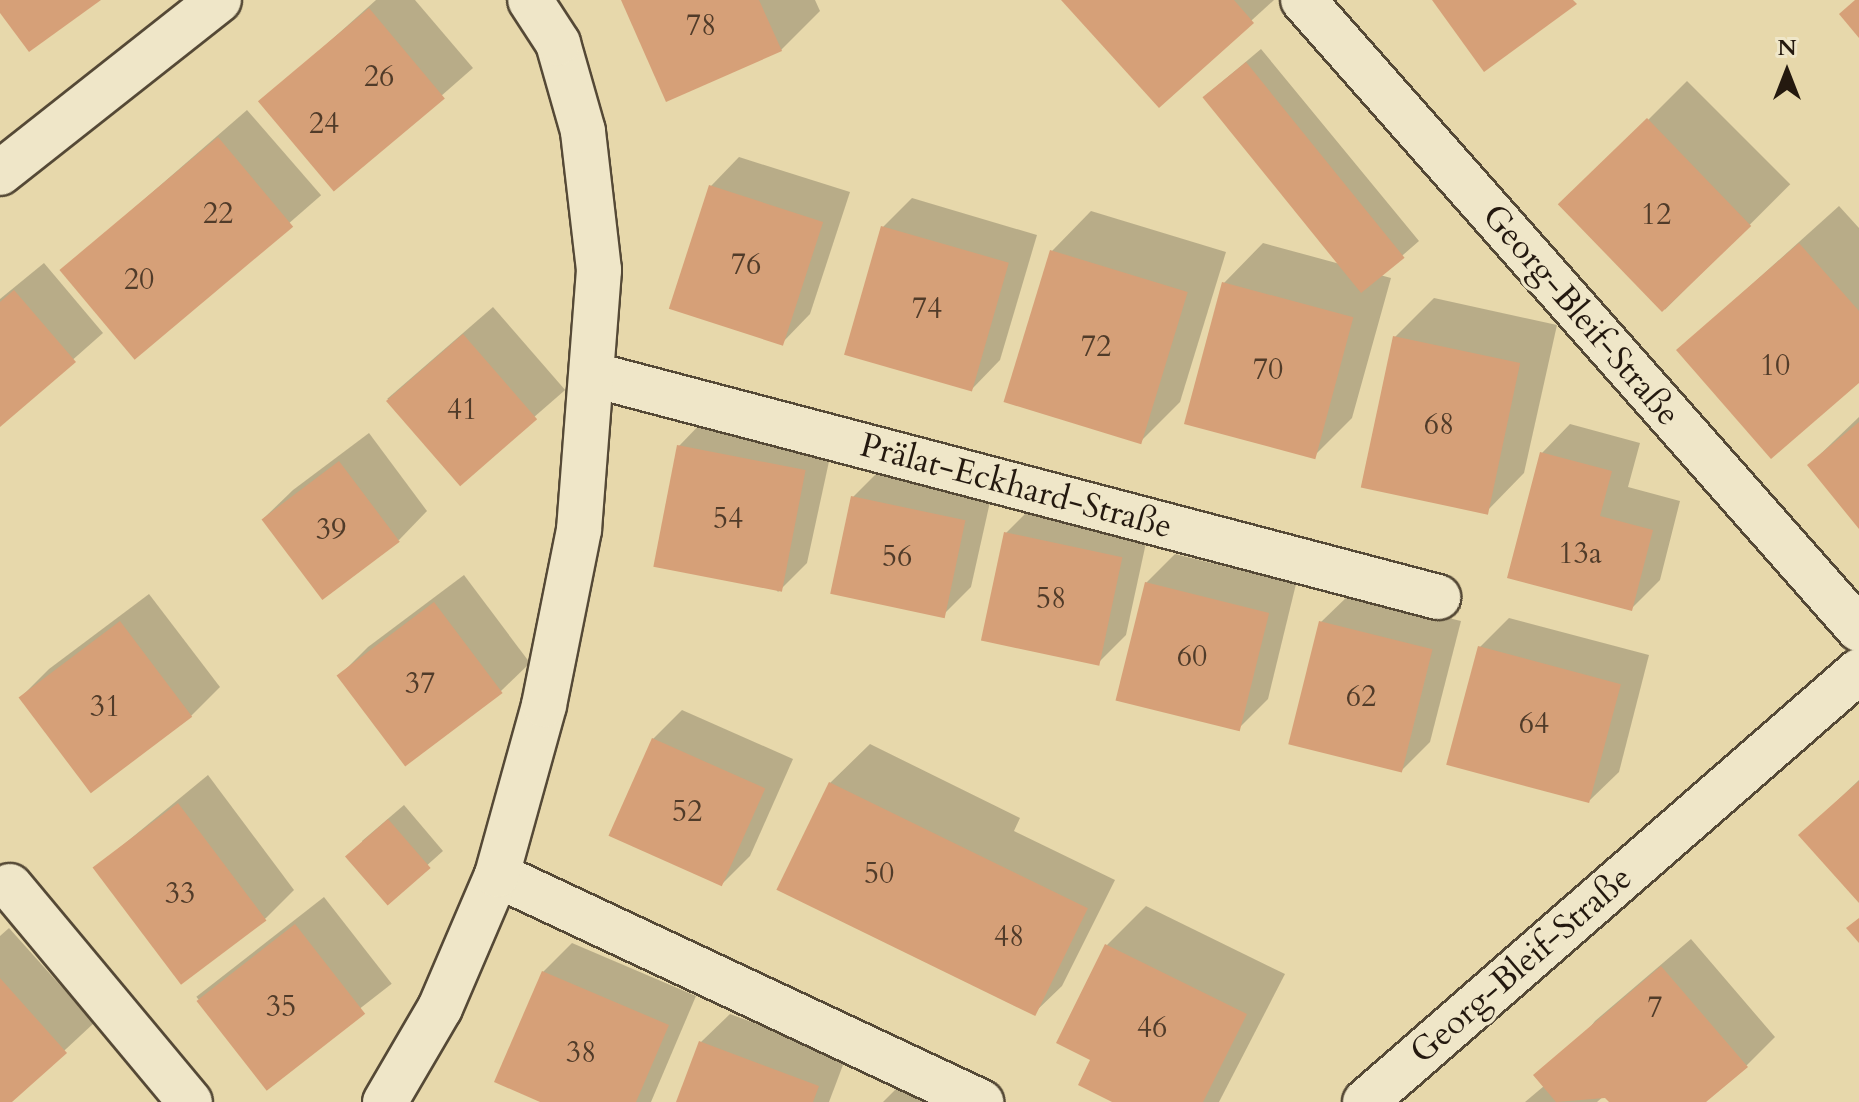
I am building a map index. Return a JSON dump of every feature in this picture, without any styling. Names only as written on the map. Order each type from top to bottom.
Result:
[{"type":"street","points":[[0,173],[219,0]]},
{"type":"street","points":[[385,1102],[440,1008],[497,875],[544,705],[576,544],[594,375],[599,270],[583,131],[558,43],[530,0]]},
{"type":"street","name":"Georg-Bleif-Straße","points":[[1303,0],[1859,629]]},
{"type":"street","name":"Prälat-Eckhard-Straße","points":[[594,375],[1438,597]]},
{"type":"street","name":"Georg-Bleif-Straße","points":[[1365,1102],[1859,671]]},
{"type":"street","points":[[497,875],[981,1102]]},
{"type":"street","points":[[10,886],[190,1102]]},
{"type":"building","points":[[0,0],[101,0],[29,52],[0,13]]},
{"type":"building","points":[[621,0],[759,0],[782,51],[666,102]]},
{"type":"building","points":[[1061,0],[1234,0],[1254,23],[1159,108]]},
{"type":"building","points":[[1432,0],[1573,0],[1577,4],[1484,72]]},
{"type":"building","points":[[1859,0],[1859,38],[1839,14]]},
{"type":"building","points":[[369,8],[445,98],[334,192],[258,101]]},
{"type":"building","points":[[1246,62],[1405,258],[1361,293],[1202,97]]},
{"type":"building","points":[[1647,118],[1751,226],[1662,312],[1558,204]]},
{"type":"building","points":[[218,137],[293,227],[135,360],[59,270]]},
{"type":"building","points":[[709,185],[823,222],[783,346],[669,309]]},
{"type":"building","points":[[881,226],[1009,263],[972,391],[844,355]]},
{"type":"building","points":[[1799,243],[1859,311],[1859,383],[1771,459],[1676,350]]},
{"type":"building","points":[[1050,250],[1188,292],[1141,444],[1004,402]]},
{"type":"building","points":[[1222,282],[1353,317],[1315,459],[1184,424]]},
{"type":"building","points":[[14,290],[76,362],[0,427],[0,302]]},
{"type":"building","points":[[463,334],[537,419],[460,486],[386,401]]},
{"type":"building","points":[[1393,336],[1520,363],[1488,515],[1361,488]]},
{"type":"building","points":[[1859,422],[1859,529],[1807,465]]},
{"type":"building","points":[[677,445],[806,470],[782,592],[653,567]]},
{"type":"building","points":[[1540,452],[1612,471],[1600,516],[1653,530],[1632,611],[1507,578]]},
{"type":"building","points":[[339,461],[400,542],[322,600],[262,519]]},
{"type":"building","points":[[851,496],[965,520],[945,618],[830,594]]},
{"type":"building","points":[[1004,532],[1122,557],[1099,666],[981,641]]},
{"type":"building","points":[[1145,582],[1269,613],[1240,731],[1115,700]]},
{"type":"building","points":[[434,602],[503,693],[405,766],[337,675]]},
{"type":"building","points":[[120,621],[192,717],[91,793],[19,697]]},
{"type":"building","points":[[1319,621],[1433,649],[1402,773],[1288,744]]},
{"type":"building","points":[[1478,646],[1621,684],[1589,803],[1446,765]]},
{"type":"building","points":[[652,738],[765,788],[722,886],[608,836]]},
{"type":"building","points":[[1859,781],[1859,903],[1798,835]]},
{"type":"building","points":[[829,782],[1088,908],[1035,1016],[776,890]]},
{"type":"building","points":[[178,803],[266,920],[181,985],[93,867]]},
{"type":"building","points":[[388,819],[431,868],[388,905],[345,856]]},
{"type":"building","points":[[1859,918],[1859,943],[1846,928]]},
{"type":"building","points":[[295,924],[365,1014],[267,1091],[196,1001]]},
{"type":"building","points":[[1105,944],[1247,1014],[1203,1102],[1112,1102],[1078,1085],[1090,1060],[1056,1043]]},
{"type":"building","points":[[1661,966],[1748,1067],[1706,1102],[1609,1102],[1605,1098],[1556,1102],[1533,1075]]},
{"type":"building","points":[[542,971],[669,1025],[636,1102],[540,1102],[494,1082]]},
{"type":"building","points":[[0,978],[67,1053],[12,1102],[0,1102]]},
{"type":"building","points":[[699,1041],[819,1086],[813,1102],[676,1102]]}]
